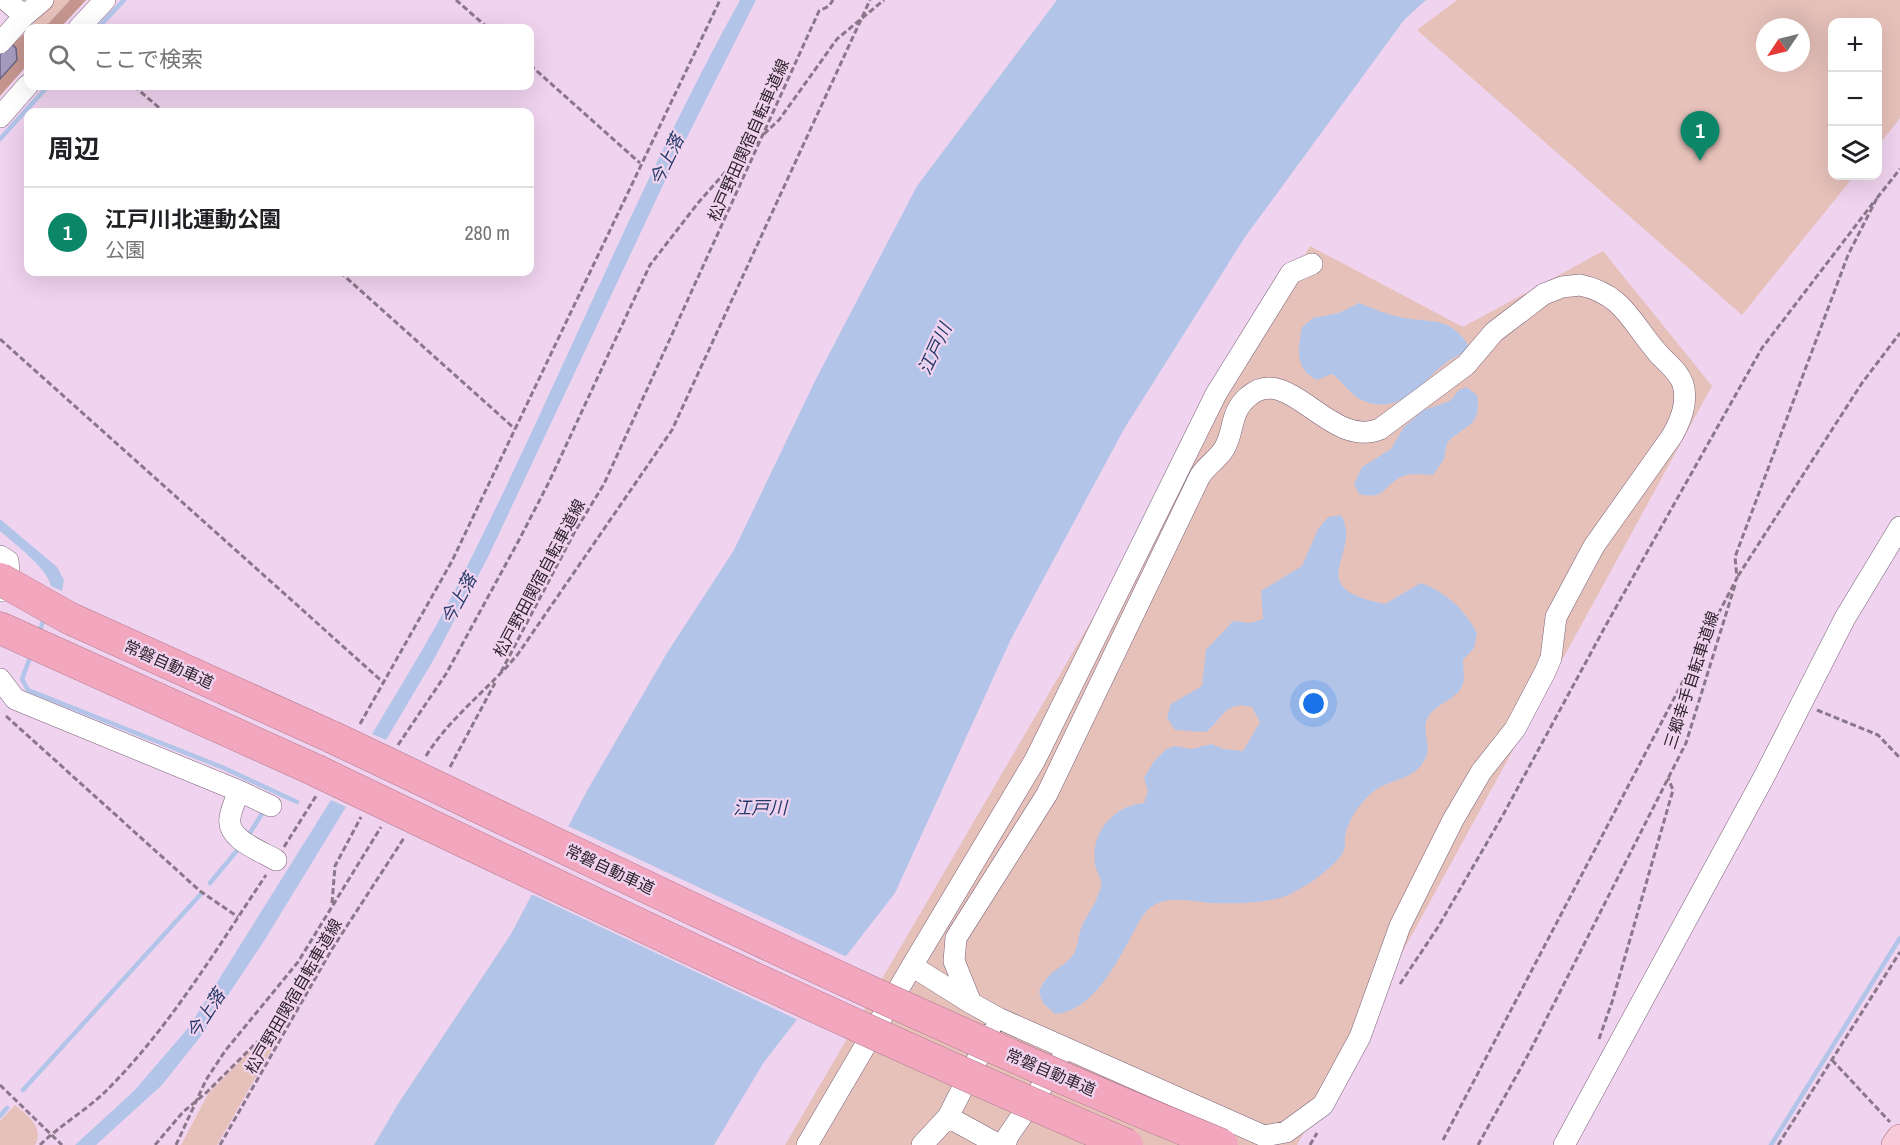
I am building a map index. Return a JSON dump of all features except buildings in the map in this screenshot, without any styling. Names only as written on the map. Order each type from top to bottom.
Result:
[{"type":"highway","points":[[0,579],[69,618]]},
{"type":"highway","name":"常磐自動車道","points":[[0,588],[332,737],[734,928],[994,1047],[1222,1145]]},
{"type":"highway","points":[[0,628],[283,755],[725,965],[970,1078],[1127,1145]]},
{"type":"highway","points":[[0,652],[283,755]]},
{"type":"street","points":[[6,0],[24,16]]},
{"type":"street","points":[[0,42],[24,16],[43,0]]},
{"type":"street","points":[[83,24],[105,0]]},
{"type":"street","points":[[0,117],[24,90]]},
{"type":"street","points":[[807,1145],[1035,760],[1229,370],[1291,273],[1312,264]]},
{"type":"street","points":[[912,966],[972,1003],[998,1018],[1264,1136],[1286,1132],[1323,1105],[1360,1037],[1400,926],[1453,820],[1481,772],[1515,729],[1545,672],[1551,658],[1556,617],[1593,546],[1672,436],[1681,418],[1685,398],[1682,382],[1674,369],[1657,352],[1614,298],[1600,289],[1580,285],[1562,287],[1544,294],[1494,332],[1460,370],[1380,429],[1369,434],[1334,425],[1282,389],[1264,387],[1253,393],[1232,418],[1226,446],[1200,476],[1047,794],[956,938],[954,961],[972,1003]]},
{"type":"street","points":[[1229,370],[1240,377],[1253,393]]},
{"type":"street","points":[[1564,1145],[1617,1052],[1845,618],[1899,531]]},
{"type":"street","points":[[0,556],[8,561],[9,571],[0,595]]},
{"type":"street","points":[[0,679],[15,699],[272,806]]},
{"type":"street","points":[[239,791],[229,819],[231,828],[238,838],[276,860]]},
{"type":"street","points":[[922,1145],[948,1117],[998,1018]]},
{"type":"street","points":[[1005,1145],[1008,1136],[1068,1049]]},
{"type":"street","points":[[1168,1145],[1193,1104]]},
{"type":"street","points":[[948,1117],[999,1145]]},
{"type":"path","points":[[456,0],[483,24]]},
{"type":"path","points":[[354,733],[452,561],[640,163],[720,0]]},
{"type":"path","name":"松戸野田関宿自転車道線","points":[[444,776],[574,533],[604,484],[819,11],[829,6],[833,0]]},
{"type":"path","points":[[496,681],[529,638],[672,430],[786,187],[856,24],[870,0]]},
{"type":"path","points":[[396,749],[446,674],[519,540],[549,482],[650,265],[698,203],[736,160],[779,120],[837,39],[884,0]]},
{"type":"path","points":[[534,69],[640,163]]},
{"type":"path","points":[[139,90],[160,108]]},
{"type":"path","points":[[1394,992],[1438,927],[1503,815],[1606,625],[1762,348],[1900,169]]},
{"type":"path","points":[[1443,1140],[1737,578],[1735,557],[1848,255],[1877,198]]},
{"type":"path","points":[[344,276],[515,429]]},
{"type":"path","name":"三郷幸手自転車道線","points":[[1478,1145],[1529,1053],[1686,743],[1737,578],[1862,383],[1900,333]]},
{"type":"path","points":[[0,339],[384,683]]},
{"type":"path","points":[[1802,703],[1878,735],[1900,758]]},
{"type":"path","points":[[0,711],[200,891],[238,917]]},
{"type":"path","points":[[1598,1043],[1612,1002],[1672,789],[1668,778]]},
{"type":"path","points":[[39,1145],[105,1091],[128,1067],[195,982],[318,792]]},
{"type":"path","points":[[176,1145],[198,1098],[225,1051],[298,962],[332,905],[335,866],[363,812]]},
{"type":"path","name":"松戸野田関宿自転車道線","points":[[220,1145],[332,950],[407,834]]},
{"type":"path","points":[[1778,1145],[1900,952]]},
{"type":"path","points":[[155,1145],[198,1098],[256,1043],[274,1030],[306,995]]},
{"type":"path","points":[[1832,1060],[1896,1136]]},
{"type":"path","points":[[0,1085],[62,1145]]},
{"type":"shaded area","points":[[55,0],[70,0],[49,23],[32,24]]},
{"type":"shaded area","points":[[70,0],[86,0],[64,24],[46,24]]},
{"type":"shaded area","points":[[1457,0],[1900,0],[1900,118],[1882,141],[1882,18],[1828,18],[1828,180],[1851,180],[1742,315],[1417,30]]},
{"type":"shaded area","points":[[24,34],[24,69],[0,96],[0,79],[17,60],[16,48],[12,45]]},
{"type":"shaded area","points":[[1310,246],[1463,327],[1603,251],[1712,386],[1297,1145],[785,1145]]},
{"type":"shaded area","points":[[289,1019],[217,1145],[181,1145],[208,1094],[248,1053]]},
{"type":"shaded area","points":[[15,1105],[29,1117],[36,1127],[38,1139],[35,1145],[0,1145],[0,1121]]},
{"type":"water","name":"今上落","points":[[740,0],[756,0],[663,185],[488,557],[434,659],[386,740],[372,734],[454,592],[526,444],[629,220],[701,73]]},
{"type":"water","name":"江戸川","points":[[1057,0],[1426,0],[1404,20],[1245,237],[1124,429],[1011,639],[895,893],[764,1062],[714,1145],[374,1145],[398,1104],[511,934],[588,789],[667,653],[734,550],[816,379],[917,186]]},
{"type":"water","points":[[1359,303],[1398,317],[1448,325],[1462,336],[1469,346],[1400,400],[1389,404],[1364,401],[1355,396],[1332,374],[1317,380],[1304,370],[1299,358],[1302,327],[1313,318],[1339,313]]},
{"type":"water","points":[[1466,387],[1477,395],[1477,414],[1471,424],[1447,443],[1444,459],[1433,475],[1407,475],[1397,479],[1375,495],[1359,494],[1354,484],[1362,467],[1391,449],[1404,427],[1424,410],[1450,401],[1459,390]]},
{"type":"water","points":[[1341,515],[1346,529],[1339,579],[1345,588],[1359,597],[1385,604],[1421,583],[1439,591],[1454,603],[1477,633],[1474,648],[1463,660],[1464,678],[1460,689],[1433,710],[1426,722],[1427,753],[1422,765],[1410,775],[1381,787],[1365,799],[1350,820],[1345,834],[1344,850],[1340,857],[1306,885],[1288,895],[1264,901],[1220,903],[1177,900],[1158,903],[1143,916],[1111,971],[1092,995],[1069,1011],[1055,1014],[1043,1003],[1039,992],[1050,974],[1073,955],[1081,928],[1097,897],[1101,883],[1094,852],[1096,841],[1107,822],[1123,809],[1144,803],[1148,791],[1144,778],[1154,761],[1166,749],[1175,746],[1191,749],[1212,744],[1223,749],[1243,751],[1260,722],[1252,707],[1243,705],[1230,708],[1206,732],[1175,730],[1167,718],[1171,704],[1202,686],[1206,650],[1233,621],[1251,623],[1263,619],[1261,591],[1302,566],[1318,529],[1328,517]]},
{"type":"water","points":[[0,519],[57,567],[64,580],[62,591],[51,586],[37,564],[0,531]]},
{"type":"water","name":"今上落","points":[[331,800],[346,807],[264,941],[201,1036],[162,1085],[96,1145],[75,1145],[134,1091],[189,1027]]},
{"type":"pier","points":[[566,825],[849,958],[800,1021],[529,893]]},
{"type":"waterway","points":[[102,24],[124,0]]},
{"type":"waterway","points":[[28,108],[44,90]]},
{"type":"waterway","points":[[0,139],[24,112]]},
{"type":"waterway","points":[[39,633],[45,616]]},
{"type":"waterway","points":[[31,655],[22,679],[28,690],[224,768],[297,802]]},
{"type":"waterway","points":[[248,836],[263,812]]},
{"type":"waterway","points":[[210,883],[240,847]]},
{"type":"waterway","points":[[23,1090],[200,895]]},
{"type":"waterway","points":[[1771,1145],[1900,938]]},
{"type":"waterway","points":[[0,1116],[7,1108]]},
{"type":"place","name":"江戸川北運動公園","points":[[1700,161]]}]
